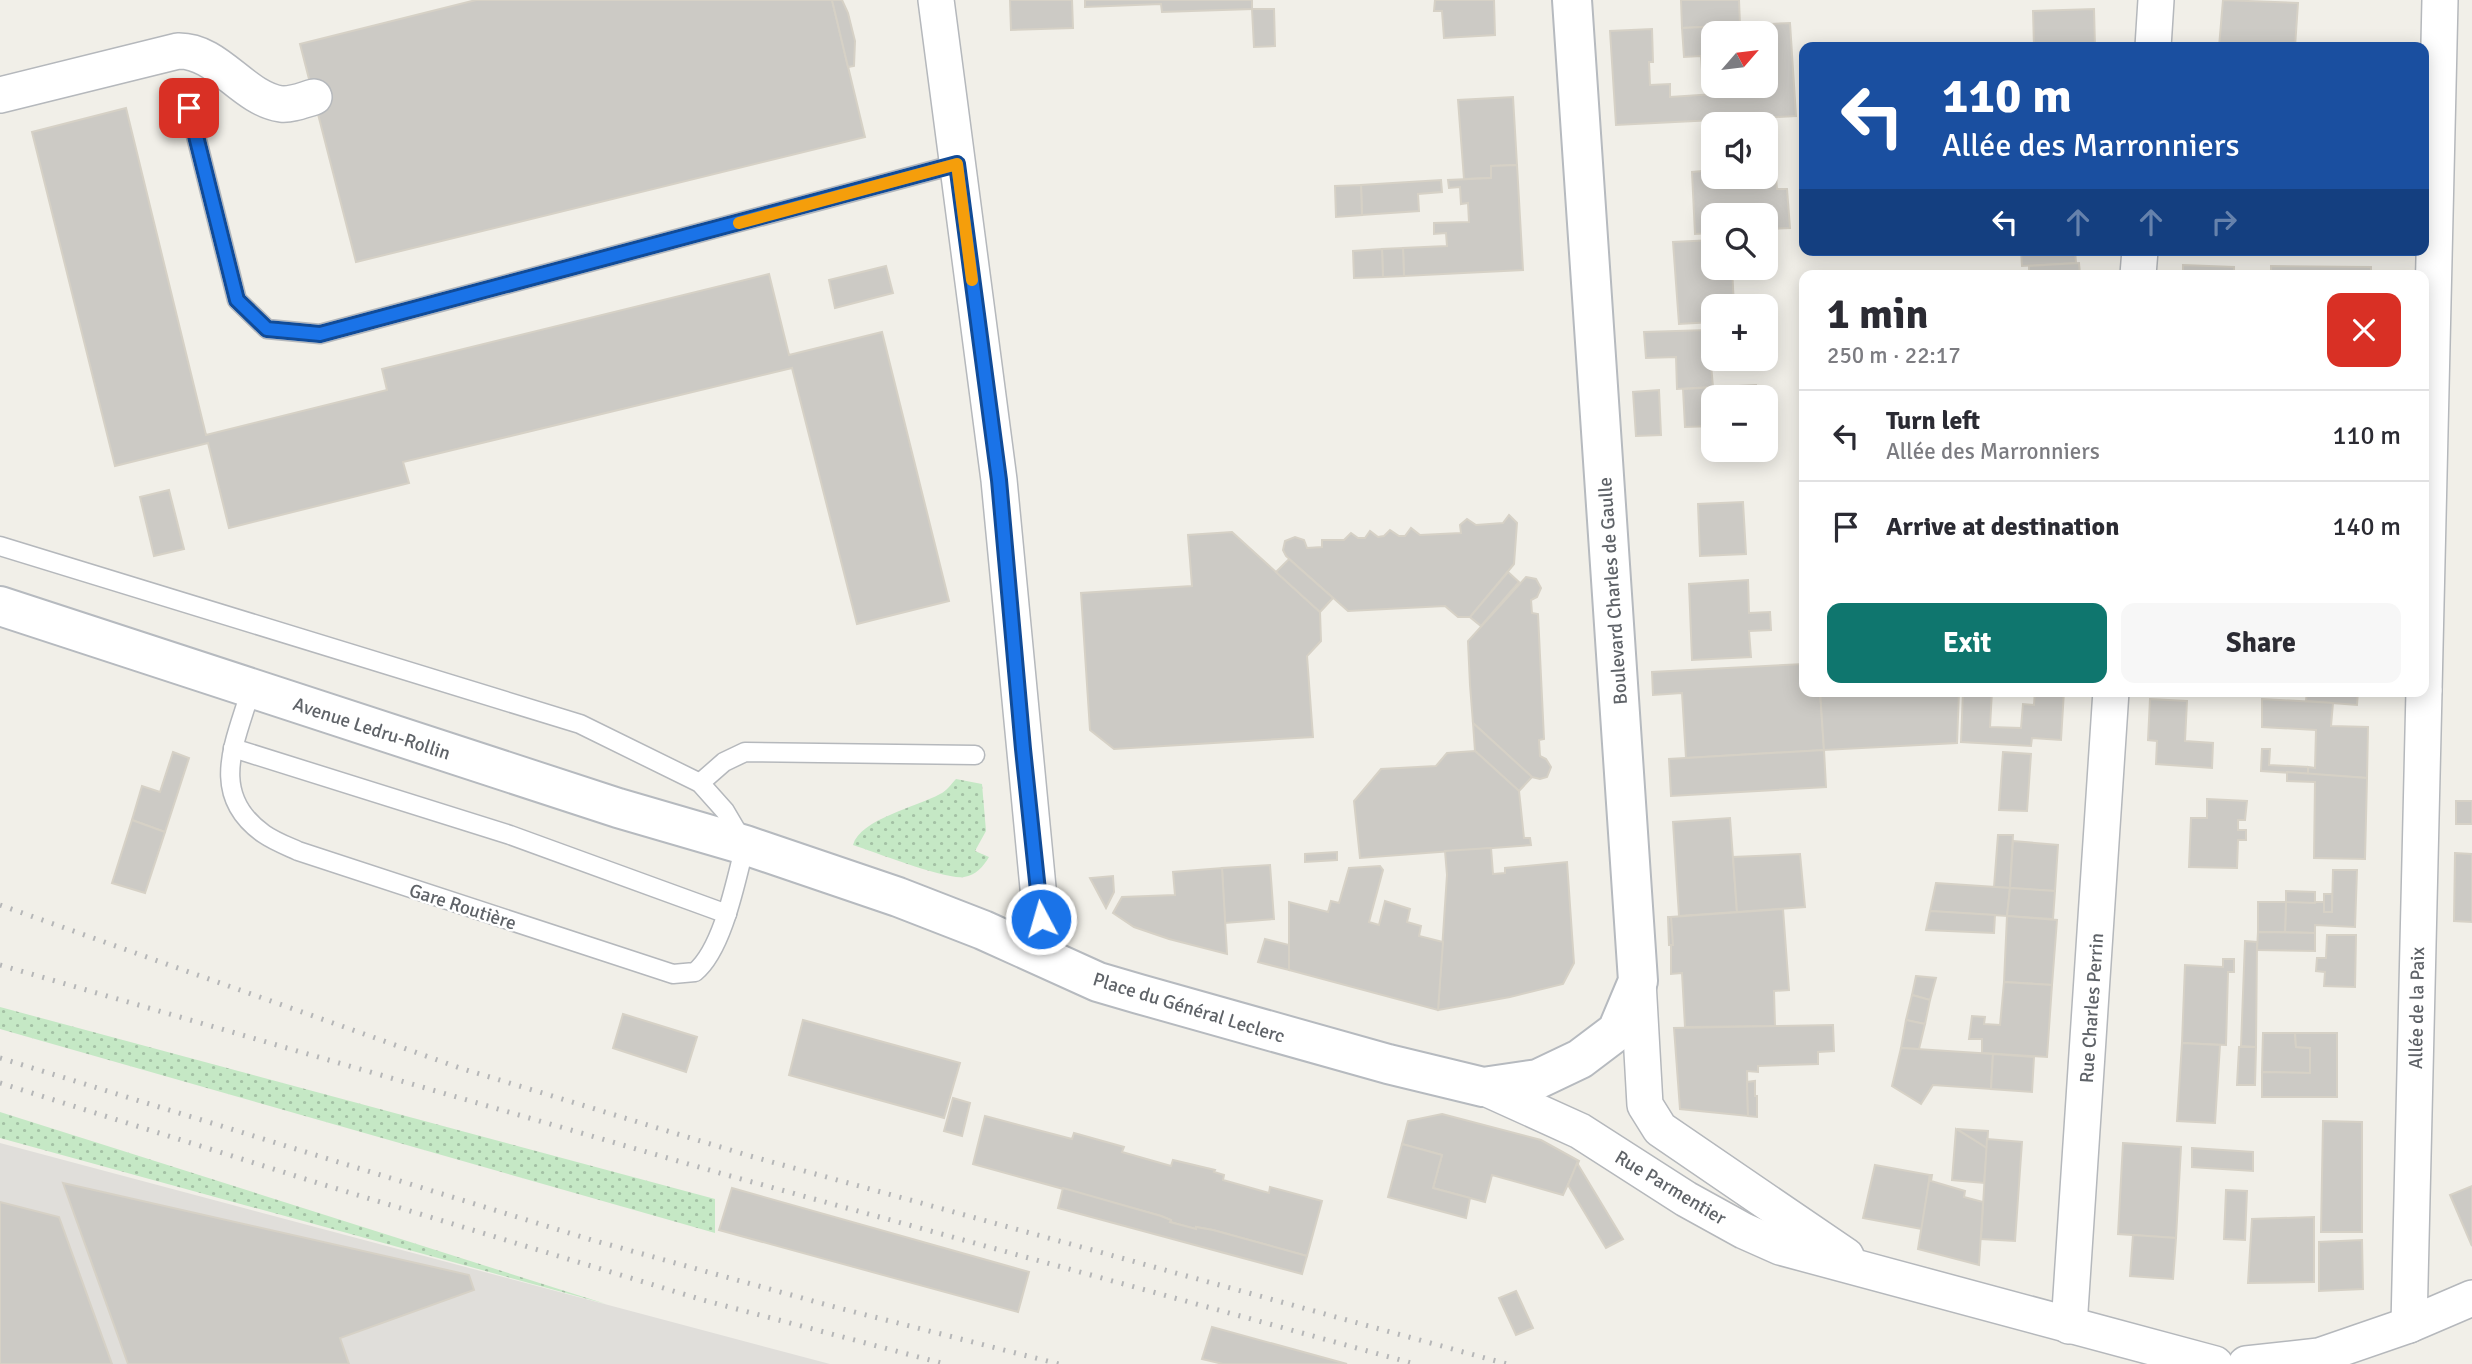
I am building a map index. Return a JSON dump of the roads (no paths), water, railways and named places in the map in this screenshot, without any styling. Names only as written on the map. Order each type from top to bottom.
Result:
[{"type":"street","points":[[936,0],[999,480],[1041,919],[1037,953]]},
{"type":"street","name":"Boulevard Charles de Gaulle","points":[[1483,1087],[1538,1079],[1580,1059],[1616,1031],[1638,981],[1572,0]]},
{"type":"street","points":[[2153,42],[2156,0]]},
{"type":"street","name":"Allée de la Paix","points":[[2429,474],[2440,0]]},
{"type":"street","points":[[0,95],[177,51],[189,51],[201,55],[265,99],[290,104],[314,97]]},
{"type":"street","name":"Avenue Ledru-Rollin","points":[[0,606],[618,808],[745,845]]},
{"type":"street","name":"Rue Charles Perrin","points":[[2069,1326],[2111,697]]},
{"type":"street","name":"Allée de la Paix","points":[[2409,1325],[2424,697]]},
{"type":"street","name":"Place du Général Leclerc","points":[[745,845],[898,897],[983,930],[1098,982],[1209,1016],[1388,1065],[1483,1087]]},
{"type":"street","name":"Rue Parmentier","points":[[1638,981],[1644,1105],[1660,1129],[1866,1270]]},
{"type":"street","name":"Rue Parmentier","points":[[1483,1087],[1580,1131],[1686,1199],[1780,1247],[2215,1364]]},
{"type":"street","points":[[2246,1364],[2319,1356],[2409,1325],[2472,1298]]},
{"type":"lane","points":[[189,108],[237,300],[267,329],[320,334],[957,164]]},
{"type":"lane","points":[[0,546],[580,724],[700,783],[725,811],[745,845]]},
{"type":"lane","name":"Gare Routière","points":[[251,689],[228,771],[230,787],[240,811],[263,834],[298,851],[402,887],[673,974],[695,972],[704,965],[727,914],[745,845]]},
{"type":"lane","points":[[233,748],[510,835],[727,914]]},
{"type":"lane","points":[[700,783],[724,762],[745,752],[975,755]]},
{"type":"railway","points":[[0,905],[460,1068],[750,1156],[1507,1364]]},
{"type":"railway","points":[[0,965],[723,1174],[1415,1364]]},
{"type":"railway","points":[[0,1058],[592,1240],[831,1306],[1059,1364]]},
{"type":"railway","points":[[0,1083],[703,1300],[945,1364]]}]
